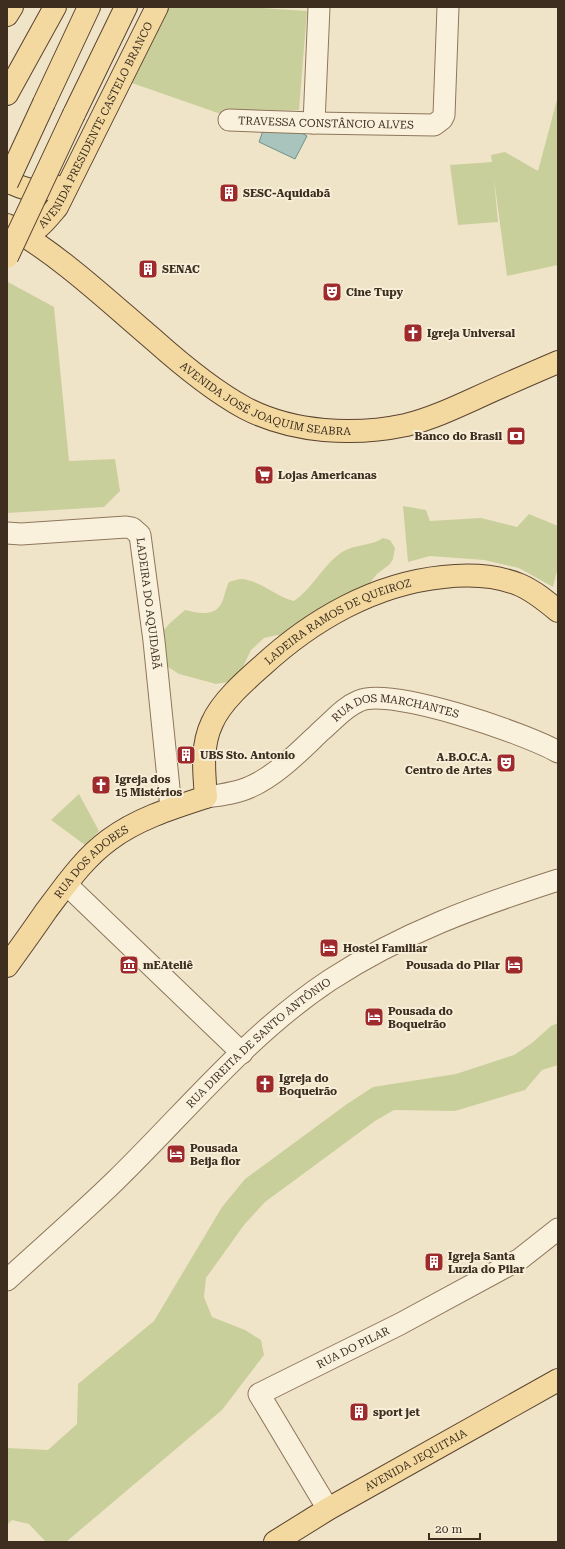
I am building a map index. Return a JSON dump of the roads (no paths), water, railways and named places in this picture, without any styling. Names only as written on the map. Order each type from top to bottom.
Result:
[{"type":"main road","points":[[7,15],[12,7]]},
{"type":"main road","points":[[7,94],[55,7]]},
{"type":"main road","points":[[72,176],[54,187],[39,190],[22,188],[7,182],[89,7]]},
{"type":"main road","name":"AVENIDA PRESIDENTE CASTELO BRANCO","points":[[7,257],[126,7]]},
{"type":"main road","name":"AVENIDA PRESIDENTE CASTELO BRANCO","points":[[16,237],[43,224],[57,206],[157,7]]},
{"type":"main road","name":"AVENIDA JOSÉ JOAQUIM SEABRA","points":[[7,225],[16,237],[90,284],[174,358],[217,391],[246,408],[284,422],[327,431],[351,432],[381,430],[432,417],[558,362]]},
{"type":"main road","name":"LADEIRA RAMOS DE QUEIROZ","points":[[206,797],[204,754],[207,739],[212,722],[228,699],[281,648],[342,608],[396,585],[428,578],[461,575],[484,576],[509,581],[537,594],[558,610]]},
{"type":"main road","name":"RUA DOS ADOBES","points":[[7,966],[66,884],[90,855],[110,839],[140,821],[171,808],[206,797]]},
{"type":"main road","name":"AVENIDA JEQUITAIA","points":[[275,1542],[328,1508],[558,1380]]},
{"type":"street","points":[[314,123],[319,7]]},
{"type":"street","name":"TRAVESSA CONSTÂNCIO ALVES","points":[[229,120],[434,125],[442,119],[444,115],[448,7]]},
{"type":"street","name":"LADEIRA DO AQUIDABÃ","points":[[7,533],[21,534],[126,527],[132,528],[140,535],[150,603],[171,808]]},
{"type":"street","name":"RUA DOS MARCHANTES","points":[[206,797],[249,788],[264,780],[299,752],[349,706],[368,698],[396,699],[434,707],[517,734],[558,752]]},
{"type":"street","name":"RUA DIREITA DE SANTO ANTÔNIO","points":[[7,1280],[115,1182],[266,1029],[288,1010],[330,980],[380,951],[435,923],[491,901],[558,880]]},
{"type":"street","points":[[66,884],[242,1053]]},
{"type":"street","name":"RUA DO PILAR","points":[[328,1508],[259,1394],[400,1324],[520,1258],[558,1229]]},
{"type":"water","points":[[265,125],[289,126],[307,136],[295,159],[259,142]]},
{"type":"place","name":"SESC-Aquidabã","points":[[229,193]]},
{"type":"place","name":"SENAC","points":[[148,269]]},
{"type":"place","name":"Cine Tupy","points":[[332,292]]},
{"type":"place","name":"Igreja Universal","points":[[413,333]]},
{"type":"place","name":"Banco do Brasil","points":[[516,436]]},
{"type":"place","name":"Lojas Americanas","points":[[264,475]]},
{"type":"place","name":"UBS Sto. Antonio","points":[[186,755]]},
{"type":"place","name":"A.B.O.C.A. Centro de Artes","points":[[506,763]]},
{"type":"place","name":"Igreja dos 15 Mistérios","points":[[101,785]]},
{"type":"place","name":"Hostel Familiar","points":[[329,948]]},
{"type":"place","name":"mEAteliê","points":[[129,965]]},
{"type":"place","name":"Pousada do Pilar","points":[[514,965]]},
{"type":"place","name":"Pousada do Boqueirão","points":[[374,1017]]},
{"type":"place","name":"Igreja do Boqueirão","points":[[265,1084]]},
{"type":"place","name":"Pousada Beija flor","points":[[176,1154]]},
{"type":"place","name":"Igreja Santa Luzia do Pilar","points":[[434,1262]]},
{"type":"place","name":"sport jet","points":[[359,1412]]}]
